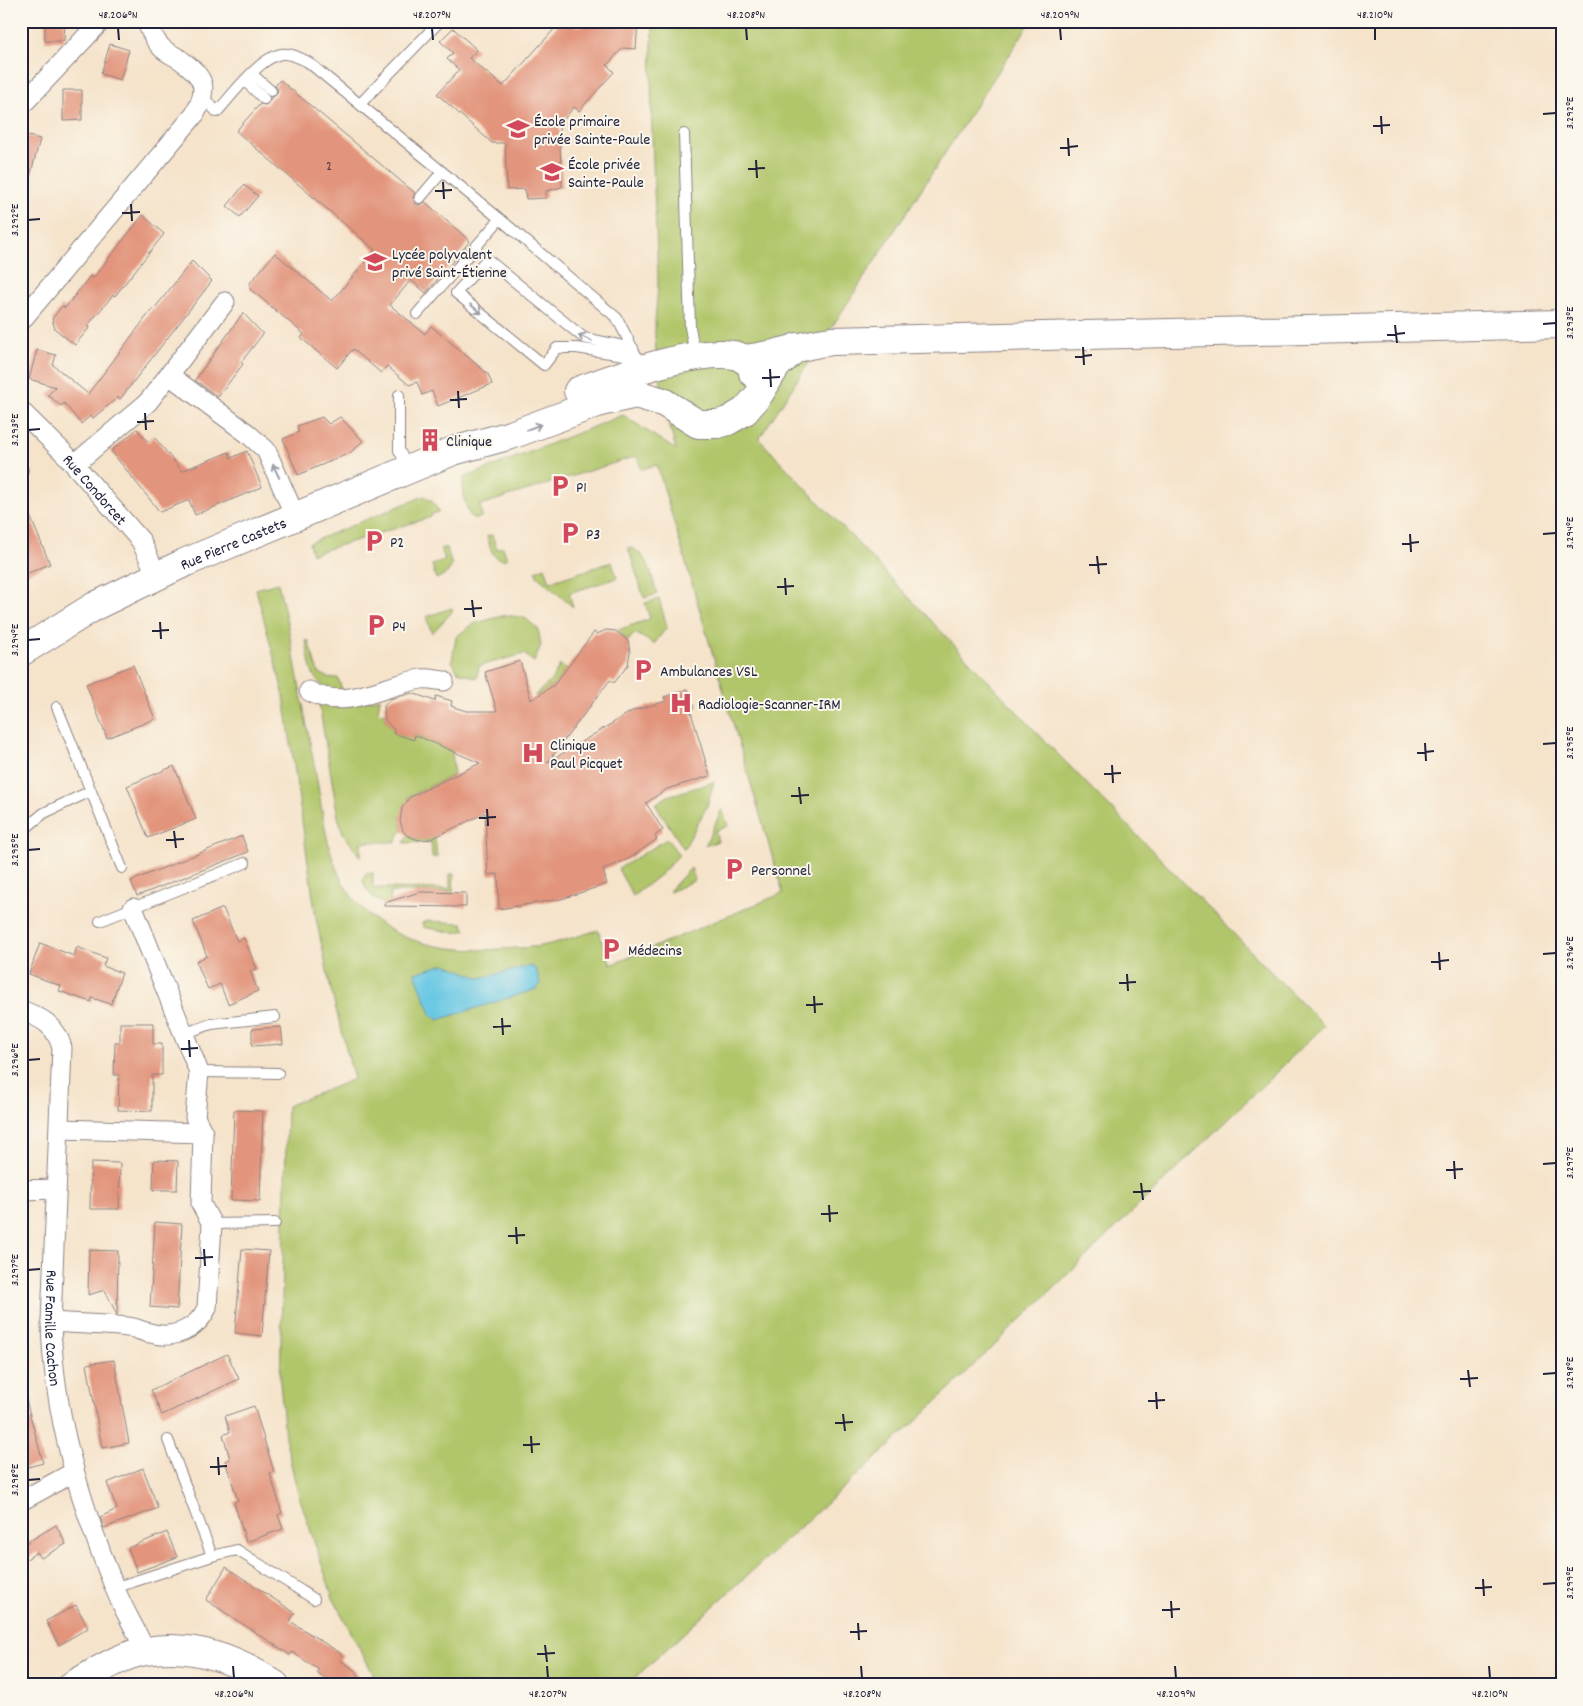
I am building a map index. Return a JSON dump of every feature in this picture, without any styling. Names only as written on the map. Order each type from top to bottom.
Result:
[{"type":"street","points":[[21,106],[101,21]]},
{"type":"street","points":[[21,322],[195,114],[204,98],[204,86],[199,77],[183,61],[162,48],[146,21]]},
{"type":"street","points":[[75,464],[148,402],[225,302]]},
{"type":"street","name":"Rue Pierre Castets","points":[[21,652],[95,606],[156,576],[453,451],[511,436],[600,402],[637,367],[696,356],[724,355],[761,358],[797,347],[832,341],[1562,324]]},
{"type":"street","points":[[637,367],[672,408],[698,424],[718,424],[737,417],[758,396],[777,364],[797,347]]},
{"type":"street","points":[[672,408],[707,413],[734,404],[744,394],[753,376],[753,368],[744,358]]},
{"type":"street","points":[[169,375],[247,433],[266,450],[295,516]]},
{"type":"street","name":"Rue Condorcet","points":[[21,411],[75,464],[140,541],[156,576]]},
{"type":"street","points":[[309,691],[318,696],[344,699],[422,679],[444,681]]},
{"type":"street","points":[[51,1322],[130,1327],[151,1334],[169,1335],[195,1326],[202,1319],[207,1308],[212,1224],[201,1204],[203,1133],[195,1117],[199,1072],[133,908]]},
{"type":"street","name":"Rue Famille Cachon","points":[[21,1010],[47,1022],[60,1038],[63,1065],[51,1322],[56,1394],[74,1472],[114,1588],[145,1651]]},
{"type":"street","points":[[60,1129],[203,1133]]},
{"type":"street","points":[[21,1190],[56,1189]]},
{"type":"street","points":[[21,1500],[74,1472]]},
{"type":"street","points":[[73,1685],[119,1660],[145,1651],[197,1651],[223,1656],[252,1669],[276,1685]]},
{"type":"lane","points":[[360,104],[440,21]]},
{"type":"lane","points":[[204,98],[217,112],[249,78],[273,57],[283,54],[298,57],[308,62],[500,219],[617,318],[637,367]]},
{"type":"lane","points":[[249,78],[268,95]]},
{"type":"lane","points":[[684,134],[690,327],[696,356]]},
{"type":"lane","points":[[420,198],[442,172]]},
{"type":"lane","points":[[418,314],[500,219]]},
{"type":"lane","points":[[487,259],[584,338],[637,367],[576,348],[557,348],[544,365],[456,292],[487,259]]},
{"type":"lane","points":[[399,395],[399,450],[408,470]]},
{"type":"lane","points":[[57,707],[122,868]]},
{"type":"lane","points":[[21,832],[44,813],[91,791]]},
{"type":"lane","points":[[100,922],[245,863]]},
{"type":"lane","points":[[183,1034],[211,1024],[275,1017]]},
{"type":"lane","points":[[199,1072],[278,1073]]},
{"type":"lane","points":[[212,1224],[275,1223]]},
{"type":"lane","points":[[168,1440],[212,1556]]},
{"type":"lane","points":[[114,1588],[212,1556],[237,1550],[314,1599]]},
{"type":"green space","points":[[653,21],[1031,21],[759,439],[1045,741],[1324,1026],[909,1428],[627,1685],[379,1685],[333,1598],[297,1490],[285,1437],[280,1382],[287,1106],[354,1079],[331,990],[316,918],[284,696],[256,589],[278,583],[298,676],[328,842],[337,870],[343,883],[357,903],[373,918],[391,930],[411,939],[432,945],[478,950],[541,946],[598,930],[611,965],[783,893],[657,465],[641,469],[637,456],[480,505],[482,516],[477,519],[471,517],[463,493],[464,478],[623,415],[676,450],[663,394],[655,338],[658,280],[652,119]]},
{"type":"green space","points":[[424,496],[432,501],[439,512],[432,514],[431,517],[312,554],[309,543]]},
{"type":"green space","points":[[492,535],[497,549],[503,547],[507,559],[498,558],[492,553],[487,536]]},
{"type":"green space","points":[[628,547],[641,554],[649,566],[657,594],[644,598]]},
{"type":"green space","points":[[441,548],[447,548],[452,566],[446,574],[436,579],[432,565],[445,560]]},
{"type":"green space","points":[[612,562],[617,578],[569,593],[573,607],[537,576],[536,571],[545,567],[550,582]]},
{"type":"green space","points":[[659,599],[667,627],[654,644],[635,633],[628,641],[618,630],[650,619],[645,603]]},
{"type":"green space","points":[[452,608],[452,612],[432,633],[426,617]]},
{"type":"green space","points":[[506,615],[525,618],[538,629],[541,645],[534,662],[524,654],[479,666],[477,678],[458,672],[452,661],[456,637],[473,624]]},
{"type":"green space","points":[[308,640],[318,672],[329,678],[338,678],[343,692],[332,690],[318,681],[309,660],[306,641]]},
{"type":"green space","points":[[560,665],[566,669],[554,685],[536,697],[535,695],[551,681]]},
{"type":"green space","points":[[380,698],[378,711],[384,713],[385,720],[394,730],[393,733],[414,739],[415,735],[452,751],[454,775],[408,797],[409,800],[400,817],[403,831],[399,834],[396,842],[361,842],[361,858],[343,833],[338,817],[319,704],[335,708]]},
{"type":"green space","points":[[714,782],[707,806],[684,849],[655,804],[668,796]]},
{"type":"green space","points":[[722,809],[728,826],[715,831],[718,841],[705,846]]},
{"type":"green space","points":[[408,836],[419,840],[435,838],[437,857],[432,857],[431,842],[404,843]]},
{"type":"green space","points":[[667,839],[679,855],[661,874],[633,896],[618,869]]},
{"type":"green space","points":[[691,868],[695,880],[670,892],[669,891]]},
{"type":"green space","points":[[366,873],[373,873],[373,888],[450,889],[450,874],[454,874],[453,892],[391,892],[390,906],[377,900],[366,889],[363,880]]},
{"type":"green space","points":[[427,921],[462,923],[466,930],[455,933],[423,927],[422,923]]},
{"type":"water","points":[[445,964],[480,978],[530,966],[536,969],[540,984],[537,989],[438,1020],[432,1016],[415,973]]},
{"type":"building","points":[[45,21],[65,21],[64,41],[45,41]]},
{"type":"building","name":"École primaire privée Sainte-Paule","points":[[583,21],[638,21],[636,49],[623,48],[607,65],[614,72],[579,111],[574,107],[559,125],[562,187],[546,191],[546,198],[526,199],[525,189],[507,190],[505,143],[492,143],[437,94],[459,70],[447,59],[453,53],[440,41],[453,28],[477,50],[469,58],[503,86],[558,25],[583,26]]},
{"type":"building","points":[[110,44],[129,50],[120,80],[101,74]]},
{"type":"building","points":[[280,80],[415,193],[413,197],[415,203],[419,205],[425,202],[470,241],[426,293],[411,280],[390,305],[425,334],[431,326],[488,374],[492,384],[438,406],[432,391],[422,395],[417,382],[409,385],[387,366],[381,373],[353,349],[337,368],[301,338],[304,334],[250,289],[250,283],[275,253],[332,301],[375,250],[236,131],[260,104],[266,105],[276,95],[278,89],[275,86]]},
{"type":"building","points":[[63,90],[82,90],[82,120],[63,121]]},
{"type":"building","points":[[21,134],[40,139],[26,192],[21,191]]},
{"type":"building","points":[[244,185],[258,196],[240,217],[227,206]]},
{"type":"building","points":[[143,215],[164,234],[115,296],[113,295],[88,325],[90,327],[75,345],[55,329],[52,319],[62,306],[65,308],[90,276],[93,278]]},
{"type":"building","points":[[192,261],[212,281],[120,399],[118,397],[92,419],[90,416],[81,424],[64,403],[61,406],[48,395],[56,387],[29,379],[37,350],[56,355],[53,365],[88,394],[153,308]]},
{"type":"building","points":[[243,313],[263,334],[241,362],[243,364],[218,397],[195,380]]},
{"type":"building","points":[[322,417],[329,424],[340,417],[363,441],[350,453],[298,475],[283,439],[299,432],[297,426]]},
{"type":"building","points":[[137,429],[148,442],[154,437],[182,471],[229,452],[231,458],[247,451],[262,487],[195,515],[189,500],[160,512],[111,451]]},
{"type":"building","points":[[21,494],[50,564],[21,576]]},
{"type":"building","name":"Clinique Paul Picquet","points":[[606,630],[616,631],[628,641],[630,652],[628,665],[614,683],[610,680],[547,763],[632,711],[666,701],[664,697],[688,689],[694,708],[690,709],[710,776],[667,789],[646,803],[663,830],[655,836],[657,839],[630,858],[603,870],[607,884],[561,899],[499,909],[498,874],[488,875],[485,813],[431,839],[419,840],[408,836],[403,831],[400,821],[402,808],[410,797],[480,763],[415,735],[414,740],[393,733],[394,730],[385,720],[384,706],[390,699],[412,693],[435,701],[436,696],[452,701],[451,706],[466,711],[497,711],[485,672],[520,661],[531,700],[554,685],[594,632],[597,634]]},
{"type":"building","points":[[133,665],[155,719],[107,738],[86,684]]},
{"type":"building","points":[[174,766],[196,819],[148,838],[127,786]]},
{"type":"building","points":[[242,836],[248,852],[137,896],[131,881]]},
{"type":"building","points":[[420,892],[466,893],[466,907],[384,906],[384,903]]},
{"type":"building","points":[[223,908],[237,941],[244,938],[257,969],[250,971],[258,991],[228,1004],[220,984],[208,989],[196,961],[207,956],[193,921]]},
{"type":"building","points":[[40,943],[74,956],[77,947],[106,958],[103,966],[122,973],[111,1004],[92,998],[91,1002],[59,991],[61,986],[29,974]]},
{"type":"building","points":[[120,1023],[153,1023],[153,1044],[162,1044],[162,1075],[152,1075],[152,1111],[118,1110],[119,1075],[114,1075],[115,1042],[120,1042]]},
{"type":"building","points":[[281,1027],[283,1044],[252,1046],[252,1029]]},
{"type":"building","points":[[234,1110],[263,1111],[260,1201],[231,1200]]},
{"type":"building","points":[[154,1160],[178,1161],[177,1190],[153,1190]]},
{"type":"building","points":[[91,1162],[120,1163],[119,1209],[90,1209]]},
{"type":"building","points":[[155,1222],[182,1224],[177,1309],[150,1307]]},
{"type":"building","points":[[242,1249],[269,1251],[262,1336],[235,1333]]},
{"type":"building","points":[[89,1250],[118,1251],[117,1315],[105,1290],[88,1295]]},
{"type":"building","points":[[227,1354],[239,1379],[162,1415],[151,1390]]},
{"type":"building","points":[[114,1360],[129,1443],[102,1448],[87,1364]]},
{"type":"building","points":[[26,1400],[43,1463],[21,1469],[21,1401]]},
{"type":"building","points":[[254,1406],[274,1472],[270,1473],[282,1513],[278,1515],[283,1529],[246,1542],[234,1502],[238,1500],[225,1461],[230,1459],[223,1435],[230,1432],[225,1416]]},
{"type":"building","points":[[143,1468],[158,1508],[104,1528],[100,1517],[117,1509],[107,1483]]},
{"type":"building","points":[[56,1525],[66,1544],[41,1558],[37,1552],[21,1563],[21,1546]]},
{"type":"building","points":[[167,1532],[177,1557],[137,1572],[128,1548]]},
{"type":"building","points":[[226,1567],[295,1613],[290,1621],[343,1655],[340,1660],[356,1671],[363,1685],[323,1685],[326,1679],[317,1673],[319,1670],[292,1652],[290,1655],[206,1600]]},
{"type":"building","points":[[76,1605],[88,1628],[59,1645],[46,1621]]},
{"type":"place","name":"École primaire privée Sainte-Paule","points":[[518,129]]},
{"type":"place","name":"École privée Sainte-Paule","points":[[552,172]]},
{"type":"place","name":"Lycée polyvalent privé Saint-Étienne","points":[[375,262]]},
{"type":"place","name":"Clinique","points":[[430,440]]},
{"type":"place","name":"P1","points":[[560,486]]},
{"type":"place","name":"P3","points":[[570,533]]},
{"type":"place","name":"P2","points":[[374,541]]},
{"type":"place","name":"P4","points":[[376,625]]},
{"type":"place","name":"Ambulances VSL","points":[[643,670]]},
{"type":"place","name":"Radiologie-Scanner-IRM","points":[[681,703]]},
{"type":"place","name":"Clinique Paul Picquet","points":[[533,753]]},
{"type":"place","name":"Personnel","points":[[734,869]]},
{"type":"place","name":"Médecins","points":[[611,949]]}]
